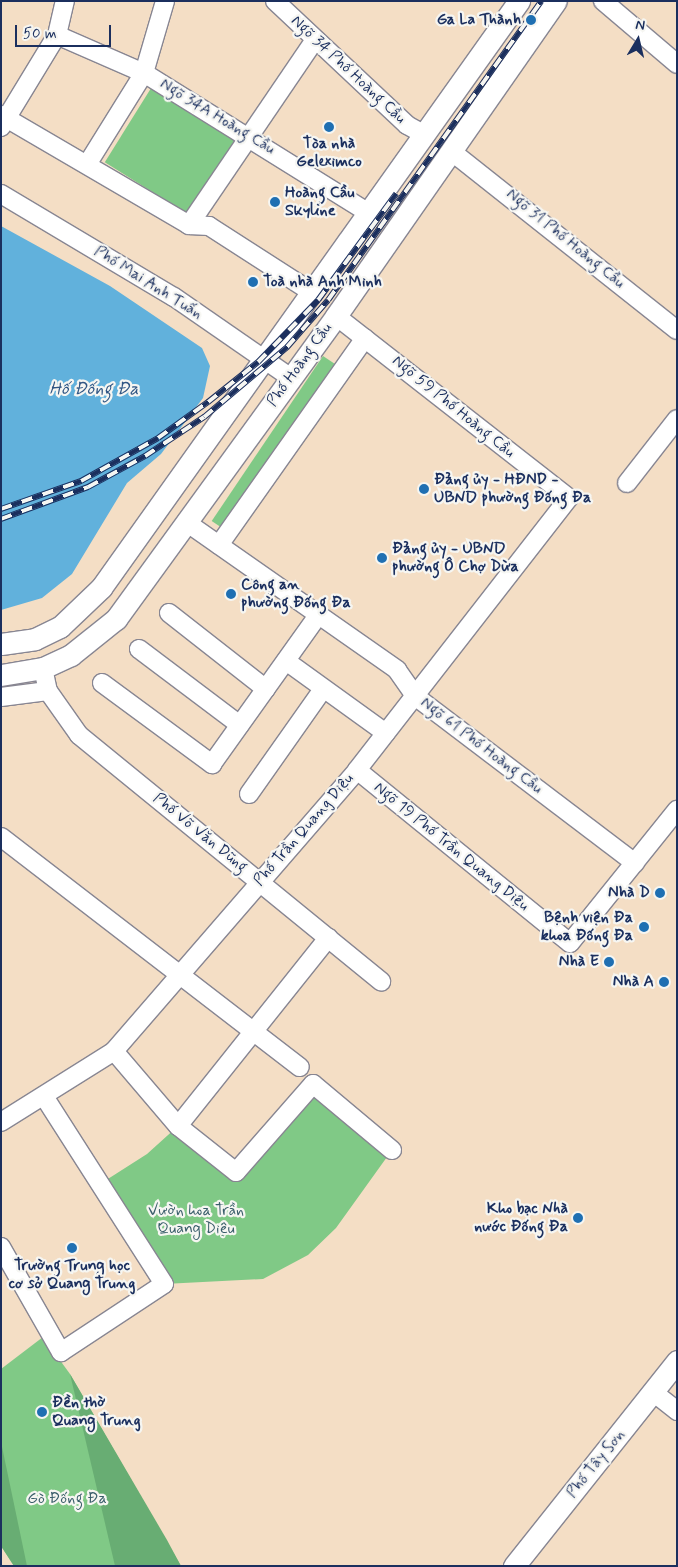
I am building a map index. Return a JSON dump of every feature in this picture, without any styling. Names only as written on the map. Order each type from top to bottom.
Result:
[{"type":"main road","name":"Phố Hoàng Cầu","points":[[1,644],[36,639],[72,617],[101,588],[313,293],[519,1]]},
{"type":"main road","name":"Phố Hoàng Cầu","points":[[1,676],[43,668],[103,634],[336,316],[556,1]]},
{"type":"main road","points":[[425,135],[451,151]]},
{"type":"main road","points":[[36,639],[43,668]]},
{"type":"main road","name":"Phố Tây Sơn","points":[[531,1566],[668,1397],[677,1361]]},
{"type":"main road","name":"Phố Tây Sơn","points":[[514,1566],[668,1397]]},
{"type":"street","points":[[65,1],[57,35],[3,120],[88,163],[189,225],[209,226],[313,293]]},
{"type":"street","points":[[88,163],[144,73],[165,1]]},
{"type":"street","name":"Ngõ 34 Phố Hoàng Cầu","points":[[274,1],[314,41],[407,125],[425,135]]},
{"type":"street","points":[[603,1],[677,64]]},
{"type":"street","name":"Ngõ 34A Hoàng Cầu","points":[[57,35],[144,73],[248,135],[369,212]]},
{"type":"street","points":[[189,225],[248,135],[314,41]]},
{"type":"street","name":"Ngõ 31 Phố Hoàng Cầu","points":[[451,151],[677,330]]},
{"type":"street","name":"Phố Mai Anh Tuấn","points":[[1,194],[174,297],[291,378]]},
{"type":"street","name":"Ngõ 59 Phố Hoàng Cầu","points":[[336,316],[569,498]]},
{"type":"street","points":[[219,544],[365,338]]},
{"type":"street","points":[[627,483],[677,419]]},
{"type":"street","name":"Phố Trần Quang Diệu","points":[[1,1122],[114,1051],[177,973],[259,883],[357,770],[569,498]]},
{"type":"street","name":"Ngõ 61 Phố Hoàng Cầu","points":[[186,522],[397,670],[415,696],[635,863]]},
{"type":"street","points":[[169,614],[266,689]]},
{"type":"street","points":[[102,683],[212,764],[319,614]]},
{"type":"street","points":[[139,649],[240,725]]},
{"type":"street","points":[[286,661],[386,733]]},
{"type":"street","name":"Phố Võ Văn Dũng","points":[[43,668],[48,691],[79,735],[381,981]]},
{"type":"street","points":[[249,794],[323,689]]},
{"type":"street","points":[[1,697],[48,691]]},
{"type":"street","name":"Ngõ 19 Phố Trần Quang Diệu","points":[[357,770],[570,943],[635,863]]},
{"type":"street","points":[[635,863],[677,810]]},
{"type":"street","points":[[1,837],[253,1033],[300,1067]]},
{"type":"street","points":[[178,1126],[328,938]]},
{"type":"street","points":[[114,1051],[178,1126],[236,1172],[313,1084],[392,1150]]},
{"type":"street","points":[[1,1246],[61,1352],[164,1284],[44,1096]]},
{"type":"green space","points":[[153,85],[237,137],[189,215],[105,162]]},
{"type":"green space","points":[[323,356],[335,364],[223,529],[212,521]]},
{"type":"green space","name":"Vườn hoa Trần Quang Diệu","points":[[313,1084],[392,1150],[336,1228],[308,1255],[263,1279],[164,1284],[100,1184],[147,1154],[178,1126],[236,1172]]},
{"type":"green space","name":"Gò Đống Đa","points":[[43,1337],[70,1374],[181,1566],[14,1566],[1,1546],[1,1369]]},
{"type":"green space","points":[[70,1374],[167,1540],[181,1566],[115,1566]]},
{"type":"green space","points":[[1,1442],[27,1566],[14,1566],[1,1546]]},
{"type":"water","name":"Hố Đống Đa","points":[[1,226],[110,286],[202,348],[210,366],[203,398],[161,454],[127,483],[72,574],[42,598],[1,610]]},
{"type":"railway","points":[[1,519],[88,487],[145,456],[204,417],[287,347],[328,300],[541,1]]},
{"type":"railway","points":[[1,509],[81,481],[158,438],[208,402],[258,362],[318,300],[396,194]]},
{"type":"place","name":"Ga La Thành","points":[[531,20]]},
{"type":"place","name":"Tòa nhà Geleximco","points":[[329,127]]},
{"type":"place","name":"Hoàng Cầu Skyline","points":[[275,202]]},
{"type":"place","name":"Toà nhà Anh Minh","points":[[253,282]]},
{"type":"place","name":"Đảng ủy - HĐND - UBND phường Đống Đa","points":[[424,489]]},
{"type":"place","name":"Đảng ủy - UBND phường Ô Chợ Dừa","points":[[382,558]]},
{"type":"place","name":"Công an phường Đống Đa","points":[[231,594]]},
{"type":"place","name":"Nhà D","points":[[660,893]]},
{"type":"place","name":"Bệnh viện Đa khoa Đống Đa","points":[[644,927]]},
{"type":"place","name":"Nhà E","points":[[609,962]]},
{"type":"place","name":"Nhà A","points":[[664,982]]},
{"type":"place","name":"Kho bạc Nhà nước Đống Đa","points":[[578,1218]]},
{"type":"place","name":"Trường Trung học cơ sở Quang Trung","points":[[72,1248]]},
{"type":"place","name":"Đền thờ Quang Trung","points":[[42,1412]]}]
